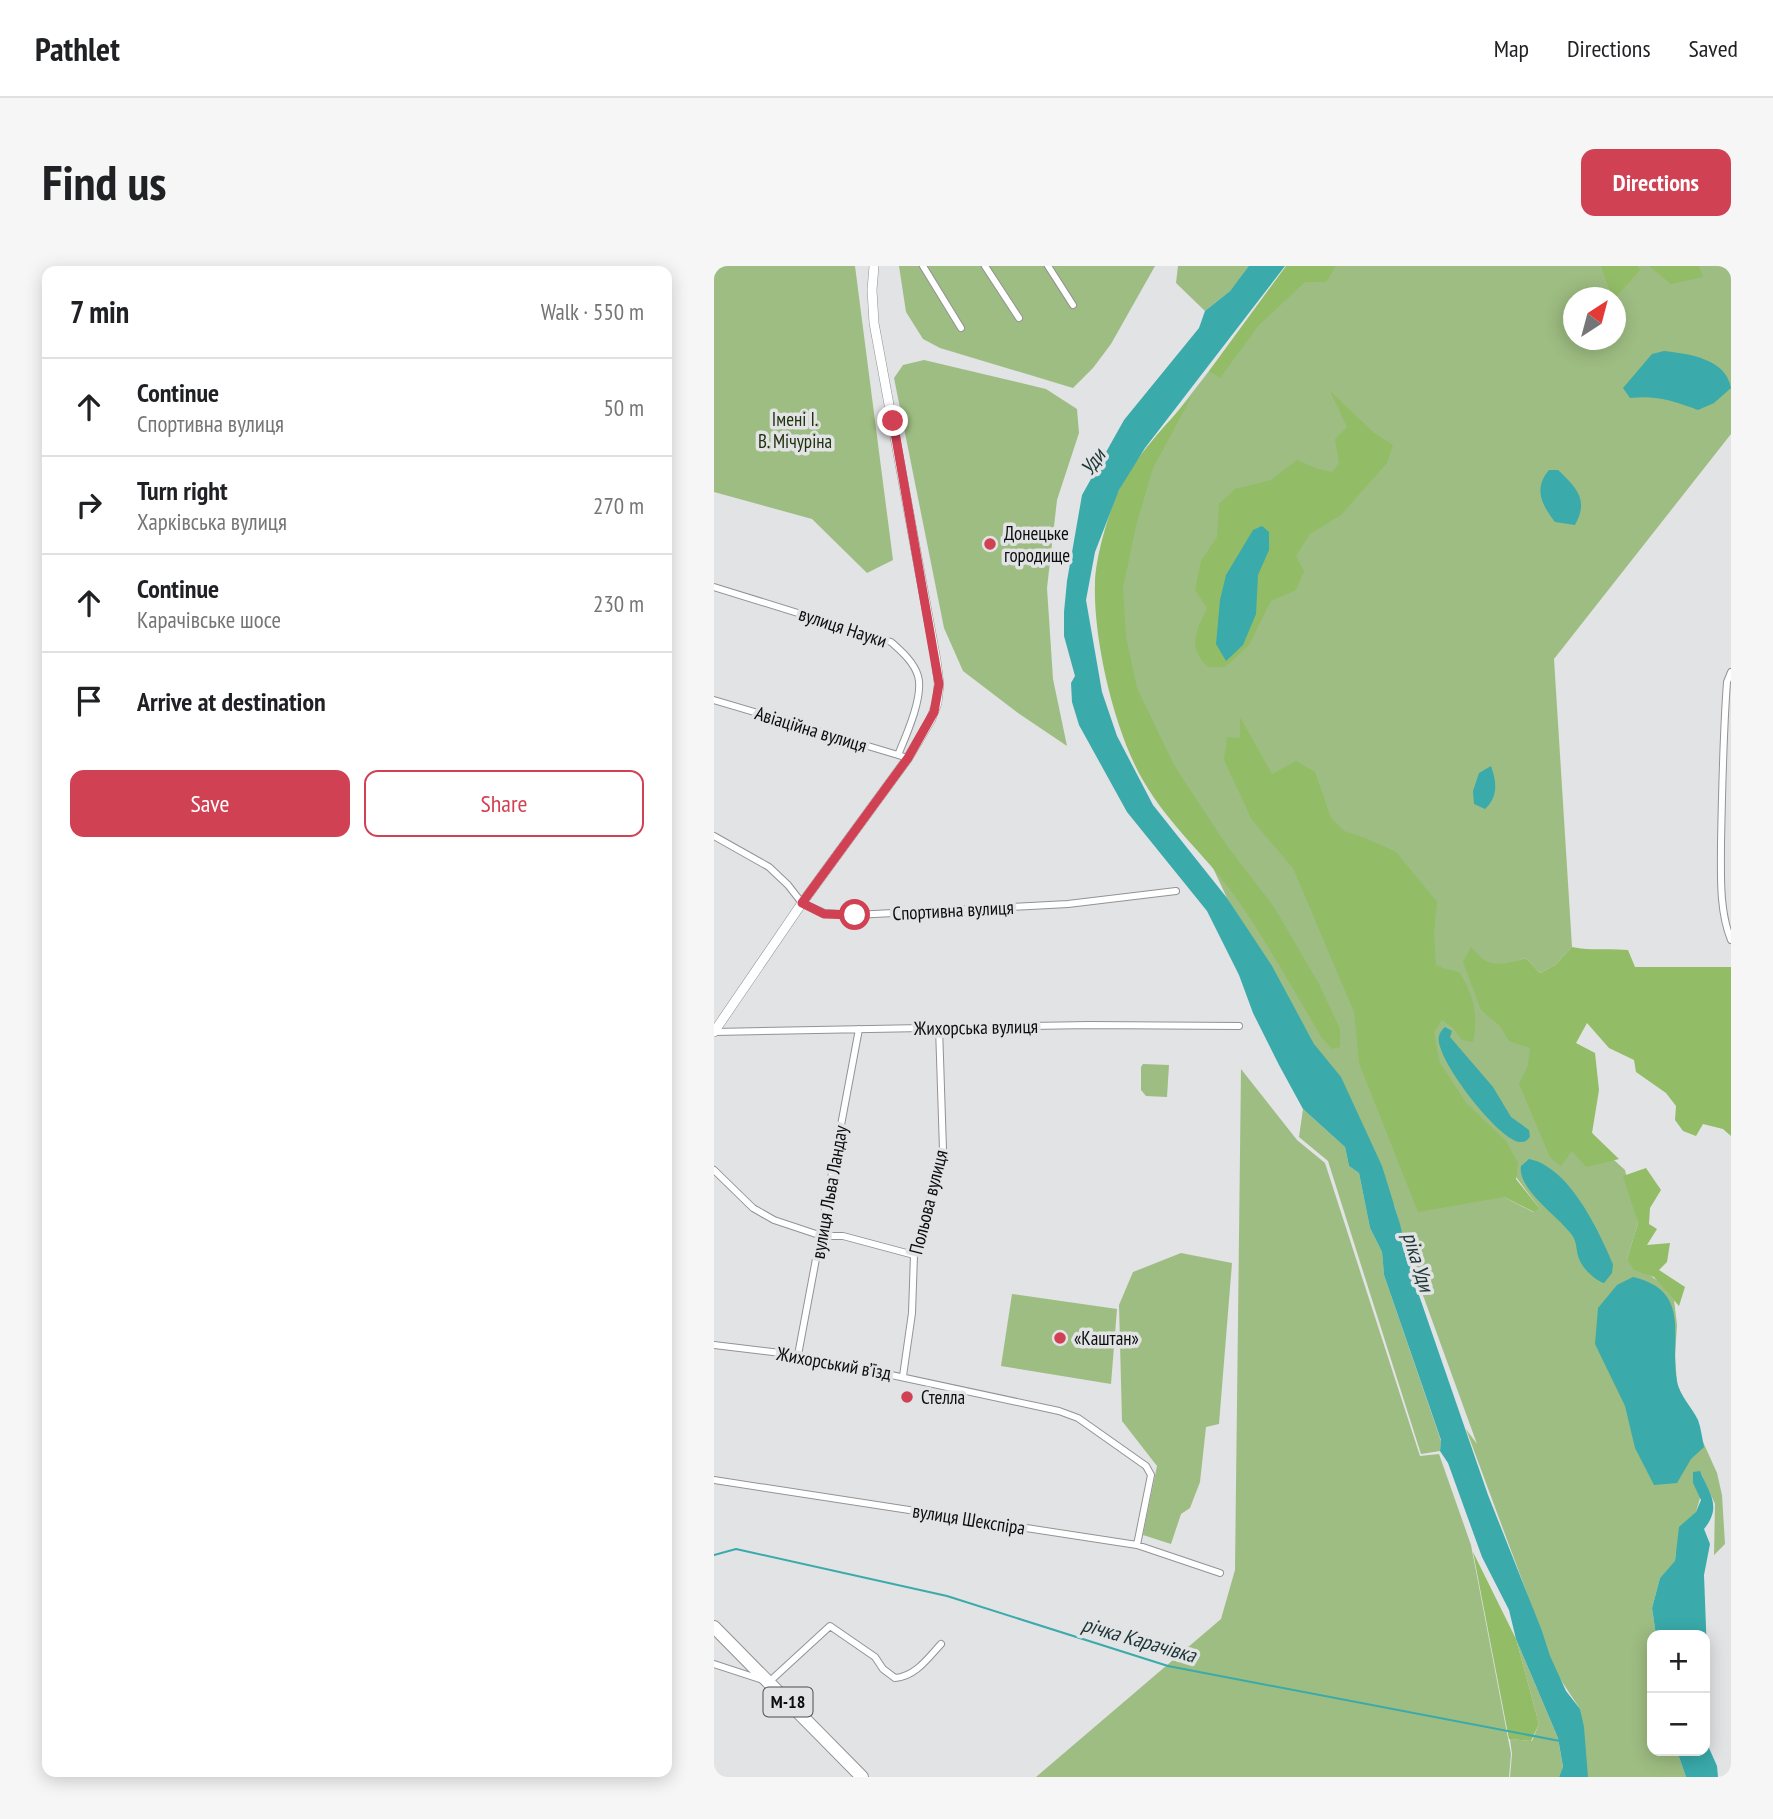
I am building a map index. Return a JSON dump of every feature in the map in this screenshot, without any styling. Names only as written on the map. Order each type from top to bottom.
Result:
[{"type":"highway","name":"М-18","points":[[714,1627],[862,1777]]},
{"type":"main road","points":[[714,1032],[802,903],[908,758],[934,712],[939,684],[936,660],[874,323],[874,266]]},
{"type":"street","points":[[923,266],[961,328]]},
{"type":"street","points":[[985,266],[1019,318]]},
{"type":"street","points":[[1048,266],[1073,305]]},
{"type":"street","name":"вулиця Науки","points":[[714,587],[891,642],[908,658],[919,677],[912,717],[898,755]]},
{"type":"street","points":[[1731,672],[1727,682],[1721,760],[1721,885],[1731,940]]},
{"type":"street","name":"Авіаційна вулиця","points":[[714,700],[908,758]]},
{"type":"street","points":[[1721,760],[1731,761]]},
{"type":"street","name":"Спортивна вулиця","points":[[714,836],[769,867],[802,903],[824,914],[855,915],[1068,904],[1176,891]]},
{"type":"street","name":"Жихорська вулиця","points":[[714,1032],[939,1027],[1239,1026]]},
{"type":"street","name":"Польова вулиця","points":[[904,1376],[912,1313],[914,1255],[943,1150],[939,1027]]},
{"type":"street","name":"вулиця Льва Ландау","points":[[798,1355],[859,1029]]},
{"type":"street","points":[[714,1170],[753,1208],[774,1220],[822,1236],[843,1236],[914,1255]]},
{"type":"street","name":"Жихорський в’їзд","points":[[714,1345],[798,1355],[904,1376],[1059,1410],[1078,1418],[1146,1466],[1151,1475],[1137,1545]]},
{"type":"street","name":"вулиця Шекспіра","points":[[714,1480],[1137,1545],[1220,1573]]},
{"type":"street","points":[[714,1664],[768,1682],[830,1626],[875,1657],[883,1669],[895,1678],[904,1677],[916,1670],[941,1644]]},
{"type":"green space","name":"Імені І. В. Мічуріна","points":[[714,266],[855,266],[893,560],[867,573],[812,519],[714,492]]},
{"type":"green space","points":[[899,266],[1155,266],[1111,344],[1073,388],[940,348],[923,339],[906,312]]},
{"type":"green space","points":[[1178,266],[1250,266],[1230,291],[1205,311],[1176,283]]},
{"type":"green space","points":[[1286,266],[1336,266],[1326,282],[1305,282],[1259,325],[1220,378],[1209,371]]},
{"type":"green space","points":[[1304,266],[1731,266],[1731,434],[1554,659],[1572,947],[1555,965],[1540,973],[1526,958],[1500,966],[1606,1158],[1614,1160],[1625,1170],[1638,1223],[1627,1259],[1658,1281],[1674,1300],[1677,1325],[1677,1384],[1717,1473],[1722,1495],[1725,1544],[1714,1555],[1715,1504],[1701,1473],[1700,1498],[1696,1512],[1676,1552],[1675,1562],[1660,1578],[1652,1608],[1655,1630],[1647,1630],[1647,1756],[1679,1756],[1686,1777],[1587,1777],[1580,1709],[1549,1662],[1532,1607],[1466,1429],[1477,1444],[1411,1268],[1395,1207],[1309,1035],[1227,898],[1128,685],[1118,566],[1147,451],[1209,371]],"holes":[[[1516,1177],[1540,1209],[1533,1212],[1504,1197]]]},
{"type":"green space","points":[[1601,266],[1638,266],[1640,270],[1625,287],[1608,287]]},
{"type":"green space","points":[[1649,266],[1699,266],[1703,277],[1671,284]]},
{"type":"green space","name":"Донецьке городище","points":[[924,360],[1046,389],[1077,409],[1079,433],[1057,500],[1047,588],[1053,679],[1067,746],[963,671],[944,628],[894,378],[903,365]]},
{"type":"green space","points":[[1330,391],[1373,432],[1393,445],[1387,463],[1341,515],[1310,534],[1296,556],[1304,571],[1296,590],[1271,601],[1249,645],[1225,667],[1208,667],[1195,645],[1197,631],[1207,608],[1195,590],[1201,561],[1217,537],[1219,504],[1235,489],[1271,480],[1297,460],[1332,472],[1339,463],[1335,439],[1347,427]]},
{"type":"green space","points":[[1192,396],[1153,468],[1136,526],[1123,588],[1126,637],[1137,688],[1174,765],[1225,843],[1274,907],[1319,984],[1340,1029],[1340,1047],[1332,1049],[1322,1038],[1239,902],[1166,814],[1144,782],[1133,762],[1115,713],[1102,659],[1095,607],[1095,584],[1100,550],[1110,513],[1133,466]]},
{"type":"green space","points":[[1240,717],[1272,774],[1296,761],[1315,772],[1331,818],[1344,831],[1396,852],[1437,902],[1434,934],[1436,965],[1459,972],[1468,988],[1475,1014],[1473,1042],[1462,1040],[1453,1028],[1442,1020],[1434,1032],[1439,1061],[1466,1103],[1506,1141],[1518,1163],[1516,1179],[1540,1209],[1534,1212],[1504,1197],[1418,1212],[1359,1063],[1354,1012],[1293,868],[1252,820],[1224,760],[1227,737],[1240,738]]},
{"type":"green space","points":[[1471,947],[1484,959],[1496,964],[1526,958],[1540,973],[1555,965],[1572,947],[1628,950],[1635,967],[1731,967],[1731,1136],[1723,1129],[1703,1124],[1696,1136],[1683,1131],[1675,1120],[1676,1106],[1666,1093],[1636,1072],[1634,1060],[1609,1048],[1587,1023],[1576,1043],[1595,1053],[1599,1090],[1592,1133],[1619,1159],[1586,1167],[1572,1151],[1561,1166],[1550,1157],[1519,1084],[1528,1065],[1530,1048],[1509,1041],[1500,1026],[1481,1010],[1463,962]]},
{"type":"green space","points":[[1143,1064],[1169,1065],[1167,1097],[1146,1096],[1141,1090]]},
{"type":"green space","points":[[1241,1069],[1297,1140],[1325,1163],[1420,1456],[1439,1454],[1471,1545],[1511,1754],[1509,1777],[1036,1777],[1221,1619],[1235,1570]]},
{"type":"green space","points":[[1303,1109],[1345,1147],[1349,1166],[1359,1173],[1370,1228],[1382,1252],[1384,1275],[1441,1441],[1440,1451],[1421,1454],[1328,1161],[1299,1137]]},
{"type":"green space","points":[[1646,1168],[1661,1190],[1650,1208],[1649,1224],[1657,1229],[1647,1245],[1670,1243],[1667,1262],[1659,1270],[1685,1287],[1679,1306],[1654,1277],[1634,1270],[1627,1259],[1638,1223],[1623,1176]]},
{"type":"green space","points":[[1181,1253],[1232,1263],[1219,1424],[1206,1427],[1200,1482],[1190,1508],[1181,1514],[1171,1544],[1143,1535],[1157,1466],[1122,1421],[1119,1305],[1133,1272]]},
{"type":"green space","name":"«Каштан»","points":[[1012,1294],[1117,1309],[1111,1384],[1001,1366]]},
{"type":"green space","points":[[1473,1552],[1516,1639],[1539,1724],[1531,1741],[1509,1739]]},
{"type":"green space","points":[[1516,1639],[1558,1738],[1563,1768],[1559,1777],[1510,1777],[1510,1739],[1532,1741],[1539,1724]]},
{"type":"water","points":[[1249,266],[1285,266],[1145,448],[1119,490],[1095,552],[1086,600],[1102,692],[1117,736],[1153,805],[1227,898],[1272,966],[1314,1044],[1341,1077],[1382,1166],[1412,1275],[1488,1495],[1550,1656],[1566,1691],[1580,1709],[1588,1777],[1559,1777],[1563,1767],[1558,1738],[1516,1639],[1509,1610],[1482,1557],[1448,1463],[1440,1451],[1441,1440],[1384,1275],[1382,1252],[1370,1228],[1359,1173],[1349,1166],[1345,1147],[1303,1109],[1253,1013],[1239,975],[1207,911],[1127,812],[1079,725],[1072,702],[1071,683],[1075,676],[1064,636],[1064,612],[1082,495],[1124,420],[1199,328],[1205,311],[1230,291]]},
{"type":"water","points":[[1664,351],[1705,359],[1722,370],[1731,388],[1714,403],[1698,410],[1648,397],[1630,398],[1623,388],[1652,354]]},
{"type":"water","points":[[1549,470],[1558,470],[1579,495],[1581,508],[1575,525],[1555,522],[1543,503],[1541,484]]},
{"type":"water","points":[[1262,526],[1269,532],[1269,550],[1258,575],[1256,614],[1243,645],[1226,661],[1216,644],[1220,600],[1226,575],[1253,530]]},
{"type":"water","points":[[1491,766],[1495,789],[1492,800],[1485,809],[1474,804],[1473,791],[1479,773]]},
{"type":"water","points":[[1445,1027],[1452,1031],[1450,1037],[1493,1087],[1511,1117],[1529,1130],[1530,1137],[1526,1141],[1510,1138],[1498,1128],[1456,1078],[1440,1046],[1439,1036]]},
{"type":"water","points":[[1529,1159],[1543,1164],[1557,1174],[1580,1201],[1613,1264],[1612,1273],[1604,1283],[1585,1269],[1572,1235],[1525,1184],[1521,1166]]},
{"type":"water","points":[[1633,1277],[1652,1284],[1664,1293],[1671,1305],[1677,1381],[1701,1430],[1704,1447],[1691,1459],[1677,1483],[1654,1485],[1635,1448],[1625,1406],[1595,1344],[1598,1308],[1617,1285]]},
{"type":"water","points":[[1700,1471],[1713,1507],[1704,1529],[1710,1544],[1704,1575],[1706,1630],[1655,1630],[1652,1608],[1660,1578],[1675,1561],[1679,1527],[1696,1512],[1701,1500],[1693,1483],[1693,1472]]},
{"type":"water","points":[[1710,1750],[1717,1766],[1718,1777],[1686,1777],[1679,1756],[1710,1756]]},
{"type":"waterway","name":"річка Карачівка","points":[[714,1555],[736,1549],[947,1596],[1168,1666],[1560,1741]]},
{"type":"place","name":"Донецьке городище","points":[[990,544]]},
{"type":"place","name":"«Каштан»","points":[[1060,1338]]},
{"type":"place","name":"Стелла","points":[[907,1397]]},
{"type":"route","points":[[855,915],[824,914],[802,903],[908,758],[934,712],[939,684],[893,421]]},
{"type":"water label","name":"Уди","points":[[1093,462]]},
{"type":"water label","name":"ріка Уди","points":[[1418,1262]]}]
